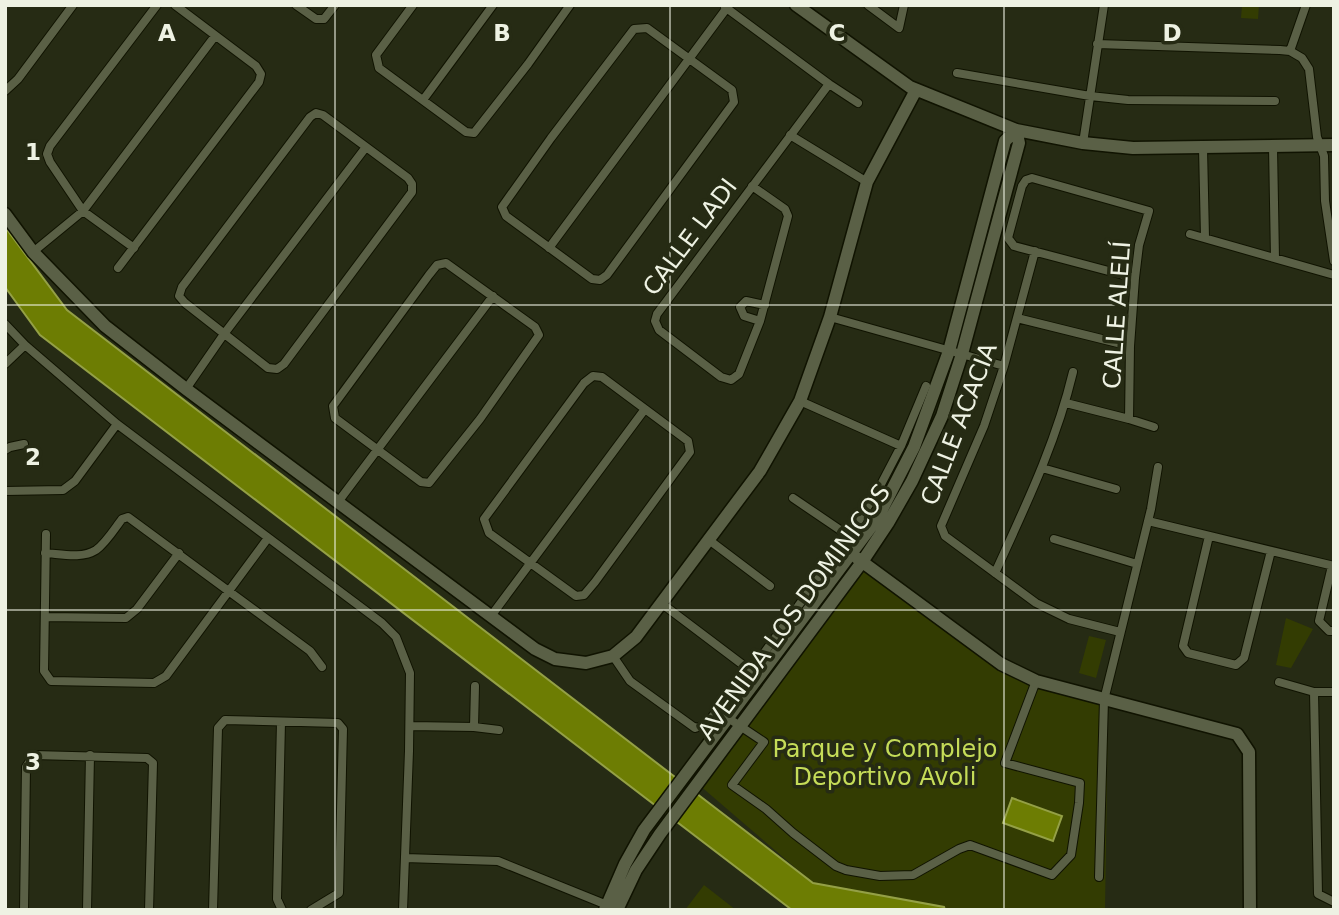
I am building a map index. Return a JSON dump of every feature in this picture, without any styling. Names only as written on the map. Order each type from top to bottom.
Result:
[{"type":"street","points":[[5,91],[18,79],[73,5]]},
{"type":"street","points":[[134,248],[83,211],[47,154],[157,5]]},
{"type":"street","points":[[118,268],[259,82],[261,74],[256,65],[175,5]]},
{"type":"street","points":[[296,5],[316,19],[324,19],[335,5]]},
{"type":"street","points":[[413,5],[376,55],[379,68],[466,132],[474,133],[570,5]]},
{"type":"street","points":[[423,100],[493,5]]},
{"type":"street","points":[[796,5],[907,85],[1016,130],[1083,143],[1133,148],[1327,146]]},
{"type":"street","points":[[868,5],[899,28],[904,5]]},
{"type":"street","points":[[1083,143],[1104,5]]},
{"type":"street","points":[[1290,51],[1306,5]]},
{"type":"street","points":[[549,248],[726,6],[858,103]]},
{"type":"street","points":[[647,28],[689,59],[732,90],[734,102],[607,275],[600,280],[592,279],[506,216],[502,207],[634,29],[647,28]]},
{"type":"street","points":[[33,252],[83,211],[215,36]]},
{"type":"street","points":[[1097,44],[1290,51],[1302,58],[1309,68],[1318,137],[1327,146]]},
{"type":"street","points":[[957,73],[1128,100],[1275,101]]},
{"type":"street","name":"CALLE LADI","points":[[760,321],[739,374],[731,380],[721,377],[659,330],[655,321],[657,314],[829,84]]},
{"type":"street","points":[[5,214],[33,252],[104,326],[536,649],[555,659],[586,663],[613,656],[636,637],[760,471],[800,401],[830,317],[866,182],[916,90]]},
{"type":"street","points":[[316,113],[323,115],[366,147],[408,178],[412,184],[412,192],[285,364],[277,369],[268,368],[185,303],[179,296],[182,288],[310,117],[316,113]]},
{"type":"street","name":"AVENIDA LOS DOMINICOS","points":[[610,908],[857,558],[914,447],[955,352],[1005,141],[1016,130]]},
{"type":"street","points":[[790,135],[866,182]]},
{"type":"street","points":[[1327,146],[1324,156],[1325,201],[1334,261]]},
{"type":"street","points":[[186,389],[224,334],[366,147]]},
{"type":"street","points":[[1273,147],[1275,258]]},
{"type":"street","points":[[1203,148],[1205,237]]},
{"type":"street","name":"CALLE ALELÍ","points":[[1035,251],[1014,246],[1008,238],[1026,180],[1032,178],[1149,211],[1139,245],[1135,278],[1130,346],[1129,419]]},
{"type":"street","points":[[752,186],[785,209],[788,216],[765,306],[760,321],[744,316],[740,307],[746,301],[765,306]]},
{"type":"street","points":[[1190,234],[1334,275]]},
{"type":"street","points":[[1035,251],[1135,278]]},
{"type":"street","name":"CALLE ACACIA","points":[[1035,251],[1004,366],[984,426],[941,526],[945,536],[1036,603],[1069,619],[1120,632]]},
{"type":"street","points":[[446,263],[493,296],[535,327],[538,335],[480,419],[429,483],[421,482],[335,418],[333,406],[437,265],[446,263]]},
{"type":"street","points":[[338,502],[493,296]]},
{"type":"street","points":[[830,317],[1004,366]]},
{"type":"street","points":[[1017,318],[1130,346]]},
{"type":"street","points":[[5,324],[25,345],[117,424],[382,623],[396,637],[410,673],[403,910]]},
{"type":"street","points":[[5,364],[25,345]]},
{"type":"street","points":[[995,573],[1053,442],[1073,372]]},
{"type":"street","points":[[593,376],[602,377],[645,409],[688,441],[690,452],[595,582],[584,595],[576,596],[489,533],[484,519],[584,383],[593,376]]},
{"type":"street","points":[[613,656],[630,681],[695,728],[705,725],[751,671],[849,536],[877,492],[901,446],[926,386]]},
{"type":"street","points":[[800,401],[901,446]]},
{"type":"street","points":[[1066,403],[1154,427]]},
{"type":"street","points":[[491,616],[645,409]]},
{"type":"street","points":[[5,491],[63,490],[75,481],[117,424]]},
{"type":"street","points":[[5,450],[24,444]]},
{"type":"street","points":[[1099,877],[1104,700],[1148,520],[1158,467]]},
{"type":"street","points":[[1042,468],[1116,489]]},
{"type":"street","points":[[793,498],[849,536]]},
{"type":"street","points":[[45,553],[89,553],[99,548],[122,519],[128,517],[310,651],[322,667]]},
{"type":"street","points":[[1148,520],[1333,566],[1319,621],[1329,631],[1334,631]]},
{"type":"street","points":[[46,534],[44,671],[51,681],[154,683],[166,676],[268,538]]},
{"type":"street","points":[[1209,536],[1183,646],[1188,653],[1236,665],[1244,658],[1271,551]]},
{"type":"street","points":[[709,540],[770,586]]},
{"type":"street","points":[[1054,540],[1137,564]]},
{"type":"street","points":[[45,617],[126,618],[138,609],[179,554]]},
{"type":"street","points":[[857,558],[1001,664],[1036,681],[1237,734],[1249,752],[1250,910]]},
{"type":"street","name":"AVENIDA LOS DOMINICOS","points":[[610,908],[625,864],[644,830],[728,718],[857,558]]},
{"type":"street","points":[[661,603],[751,671]]},
{"type":"street","points":[[728,718],[764,742],[732,785],[836,866],[880,876],[913,875],[970,845],[1052,875],[1071,855],[1080,783],[1005,763],[1036,681]]},
{"type":"street","points":[[1279,682],[1314,692],[1334,692]]},
{"type":"street","points":[[474,727],[475,686]]},
{"type":"street","points":[[1314,692],[1318,894],[1334,902]]},
{"type":"street","points":[[213,910],[218,728],[225,720],[338,723],[343,729],[340,893],[311,910]]},
{"type":"street","points":[[281,722],[277,899],[282,910]]},
{"type":"street","points":[[410,726],[499,730]]},
{"type":"street","points":[[24,910],[26,767],[34,755],[148,758],[153,763],[149,910]]},
{"type":"street","points":[[86,910],[90,755]]},
{"type":"street","points":[[405,858],[498,862],[610,908]]},
{"type":"green space","points":[[1242,5],[1259,5],[1258,19],[1241,18]]},
{"type":"green space","name":"Parque y Complejo Deportivo Avoli","points":[[860,572],[867,572],[1000,666],[1097,701],[1106,709],[1105,910],[945,910],[944,907],[813,883],[698,784]]},
{"type":"green space","points":[[1286,618],[1313,629],[1291,668],[1276,665]]},
{"type":"green space","points":[[1089,636],[1106,640],[1096,678],[1079,673]]},
{"type":"green space","points":[[704,885],[736,910],[685,910]]},
{"type":"shaded area","points":[[5,227],[67,310],[813,883],[944,907],[945,910],[792,910],[40,335],[5,287]]},
{"type":"shaded area","points":[[1012,798],[1062,816],[1053,841],[1003,823]]}]
